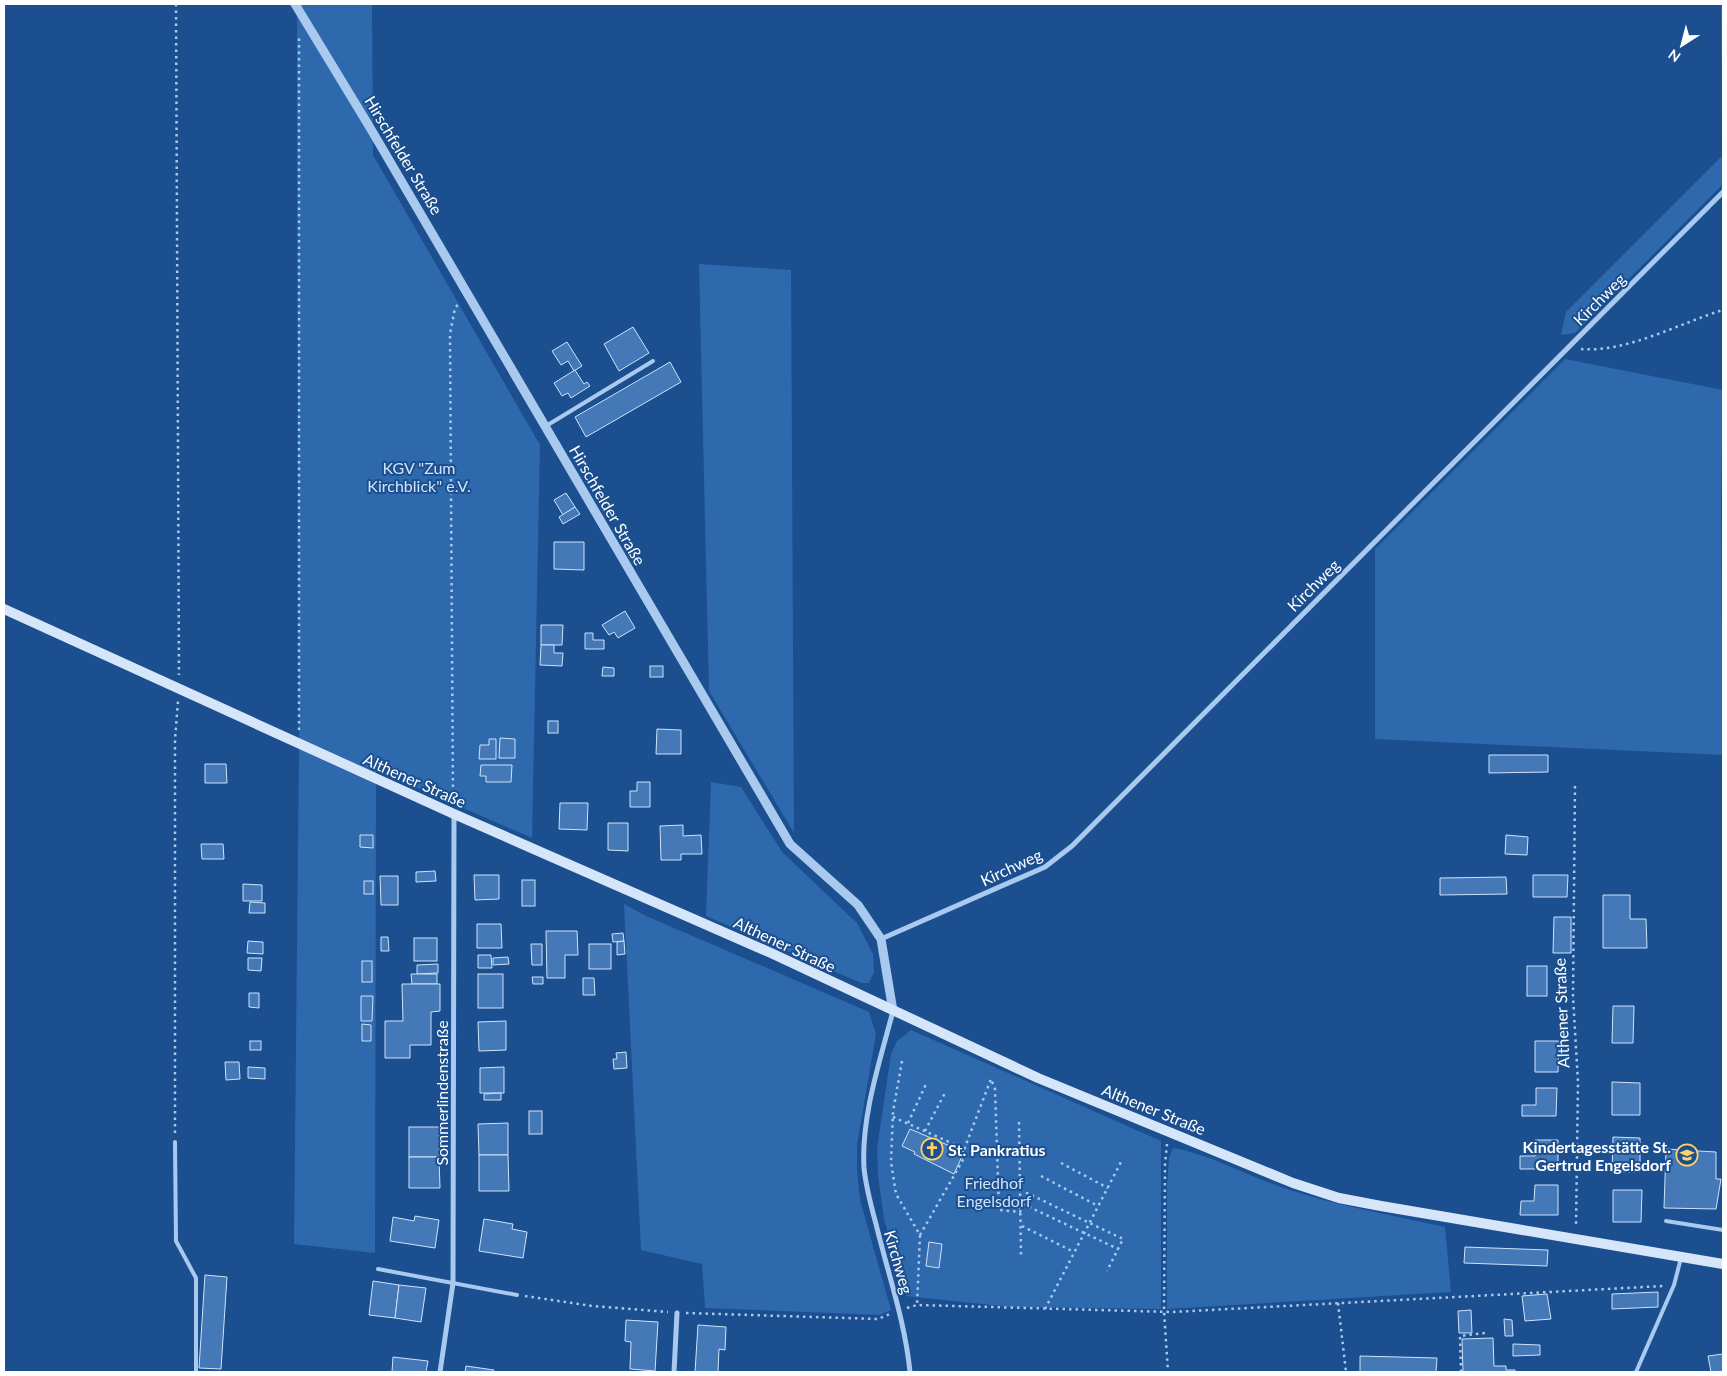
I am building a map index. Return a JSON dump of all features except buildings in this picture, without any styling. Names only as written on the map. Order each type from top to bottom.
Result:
[{"type":"main road","name":"Althener Straße","points":[[4,609],[454,814],[772,953],[1038,1078],[1293,1183],[1339,1198],[1723,1264]]},
{"type":"street","name":"Hirschfelder Straße","points":[[297,7],[468,293],[790,844],[858,905],[881,939],[893,1011]]},
{"type":"street","name":"Kirchweg","points":[[881,939],[1045,867],[1072,846],[1723,192]]},
{"type":"street","name":"Sommerlindenstraße","points":[[440,1372],[453,1283],[454,814]]},
{"type":"street","name":"Kirchweg","points":[[893,1011],[876,1073],[868,1119],[864,1169],[878,1234],[900,1310],[910,1372]]},
{"type":"street","points":[[674,1372],[677,1313]]},
{"type":"lane","points":[[545,426],[653,361]]},
{"type":"lane","points":[[175,1142],[176,1241],[196,1278],[196,1372]]},
{"type":"lane","points":[[1666,1221],[1723,1230]]},
{"type":"lane","points":[[1636,1372],[1674,1285],[1681,1258]]},
{"type":"lane","points":[[378,1268],[517,1294]]},
{"type":"path","points":[[175,1142],[175,739],[179,690],[176,4]]},
{"type":"path","points":[[297,7],[299,744]]},
{"type":"path","points":[[454,814],[450,334],[455,308],[468,293]]},
{"type":"path","points":[[1569,347],[1583,349],[1599,348],[1631,342],[1723,310]]},
{"type":"path","name":"Althener Straße","points":[[1575,786],[1573,996],[1578,1082],[1576,1238]]},
{"type":"path","points":[[902,1061],[892,1116],[891,1162],[896,1194],[920,1235]]},
{"type":"path","points":[[917,1305],[920,1235],[964,1158],[964,1149],[991,1079],[995,1089],[999,1210],[1020,1212]]},
{"type":"path","points":[[908,1123],[927,1082]]},
{"type":"path","points":[[926,1131],[946,1091]]},
{"type":"path","points":[[892,1116],[964,1149]]},
{"type":"path","points":[[1018,1122],[1022,1225],[1021,1256]]},
{"type":"path","points":[[1168,1372],[1164,1312],[1164,1164],[1169,1132]]},
{"type":"path","points":[[1045,1310],[1121,1162]]},
{"type":"path","points":[[1060,1163],[1108,1188]]},
{"type":"path","points":[[1041,1176],[1098,1206]]},
{"type":"path","points":[[1020,1192],[1123,1239],[1107,1271]]},
{"type":"path","points":[[1020,1212],[1027,1194]]},
{"type":"path","points":[[1023,1204],[1118,1249]]},
{"type":"path","points":[[1022,1225],[1074,1252]]},
{"type":"path","points":[[517,1294],[592,1306],[677,1313],[878,1319],[917,1305],[1164,1312],[1674,1285]]},
{"type":"path","points":[[1338,1303],[1346,1372]]},
{"type":"path","points":[[1461,1372],[1460,1336],[1485,1333]]},
{"type":"green space","name":"KGV \"Zum Kirchblick\" e.V.","points":[[297,4],[372,4],[373,155],[540,445],[532,838],[376,770],[375,1253],[294,1244],[299,752]]},
{"type":"green space","points":[[1721,4],[1723,4],[1723,184],[1575,333],[1561,335],[1566,312],[1722,156]]},
{"type":"green space","points":[[699,264],[791,270],[794,833],[709,691]]},
{"type":"green space","points":[[1565,359],[1723,390],[1721,505],[1723,755],[1375,739],[1375,549]]},
{"type":"green space","points":[[711,782],[741,787],[782,852],[857,923],[873,954],[874,972],[869,983],[861,983],[706,916]]},
{"type":"green space","points":[[624,904],[644,915],[869,1012],[876,1034],[857,1145],[857,1169],[860,1200],[891,1310],[880,1315],[705,1308],[702,1264],[641,1250]]},
{"type":"green space","name":"Friedhof Engelsdorf","points":[[911,1030],[1161,1141],[1161,1309],[1011,1307],[906,1296],[884,1219],[878,1175],[877,1149],[891,1054],[897,1041]]},
{"type":"green space","points":[[1173,1148],[1200,1155],[1268,1182],[1321,1199],[1445,1227],[1451,1292],[1167,1309],[1167,1187],[1169,1157]]},
{"type":"place","name":"St. Pankratius","points":[[932,1149]]},
{"type":"place","name":"Kindertagesstätte St. Gertrud Engelsdorf","points":[[1687,1155]]}]
